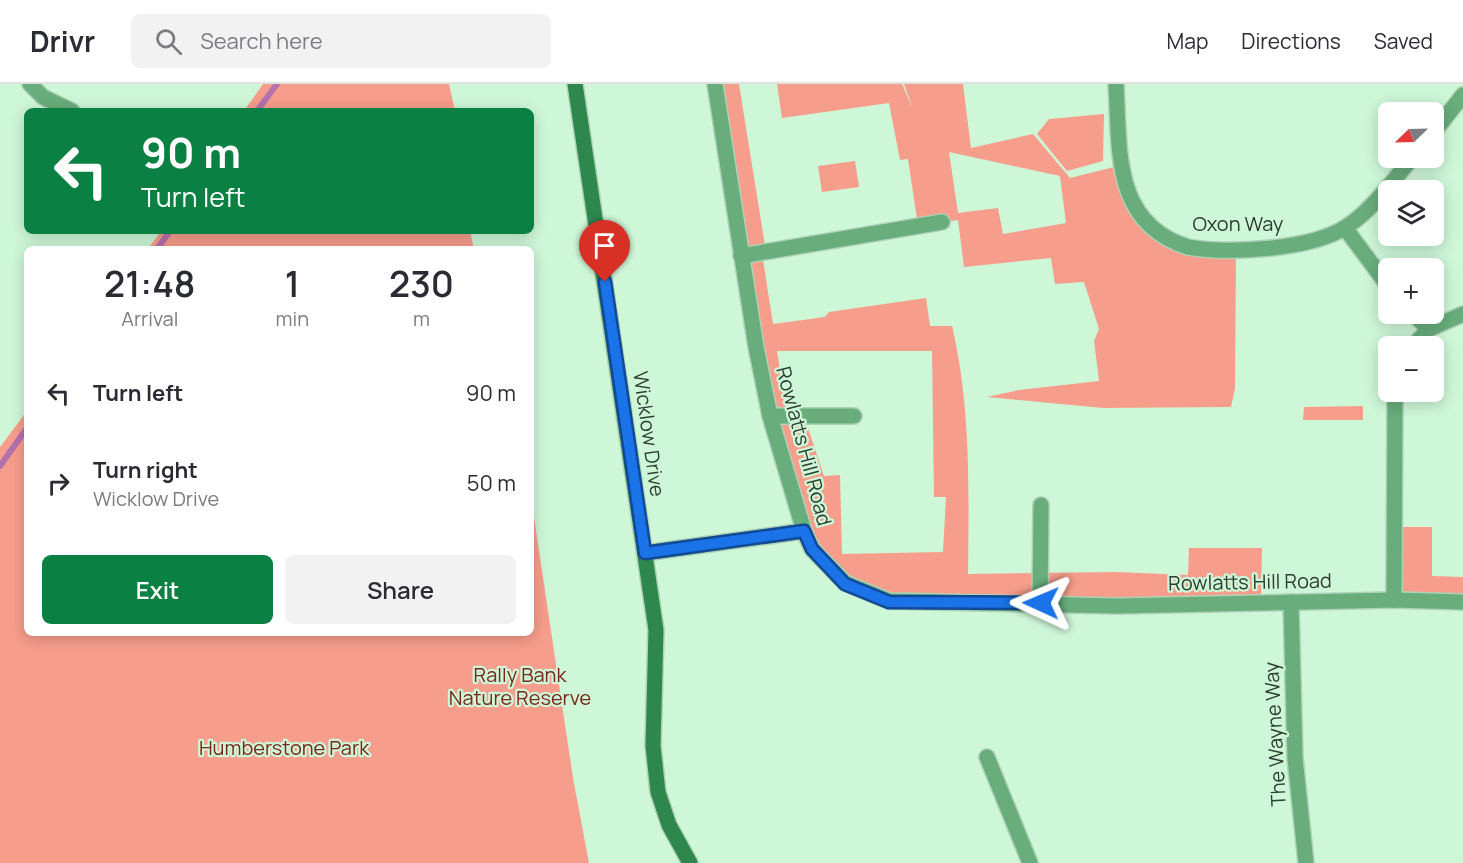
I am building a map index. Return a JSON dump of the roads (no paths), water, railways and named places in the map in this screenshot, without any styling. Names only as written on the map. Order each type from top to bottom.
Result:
[{"type":"street","points":[[30,84],[43,97],[60,108]]},
{"type":"street","name":"Wicklow Drive","points":[[575,84],[656,630],[652,746],[658,792],[669,825],[690,863]]},
{"type":"street","name":"Rowlatts Hill Road","points":[[715,84],[731,171],[741,256],[770,416],[804,531],[812,549],[845,584],[889,602],[1117,606],[1394,600],[1463,602]]},
{"type":"street","name":"Oxon Way","points":[[1116,84],[1126,188],[1143,219],[1163,236],[1198,248],[1279,247],[1314,241],[1345,228],[1369,208],[1403,168]]},
{"type":"street","points":[[1444,119],[1463,95]]},
{"type":"street","points":[[741,256],[942,222]]},
{"type":"street","points":[[1345,228],[1378,272]]},
{"type":"street","points":[[1422,336],[1429,329],[1463,314]]},
{"type":"street","points":[[1424,324],[1429,329]]},
{"type":"street","points":[[1394,600],[1395,402]]},
{"type":"street","points":[[770,416],[854,416]]},
{"type":"street","points":[[1041,505],[1041,603]]},
{"type":"street","points":[[645,553],[804,531]]},
{"type":"street","name":"The Wayne Way","points":[[1291,602],[1295,758],[1306,863]]},
{"type":"street","points":[[987,757],[1030,863]]},
{"type":"waterway","points":[[259,108],[277,84]]},
{"type":"waterway","points":[[159,246],[168,234]]},
{"type":"waterway","points":[[0,466],[24,432]]},
{"type":"park label","name":"Rally Bank Nature Reserve","points":[[520,686]]},
{"type":"park label","name":"Humberstone Park","points":[[284,748]]}]
